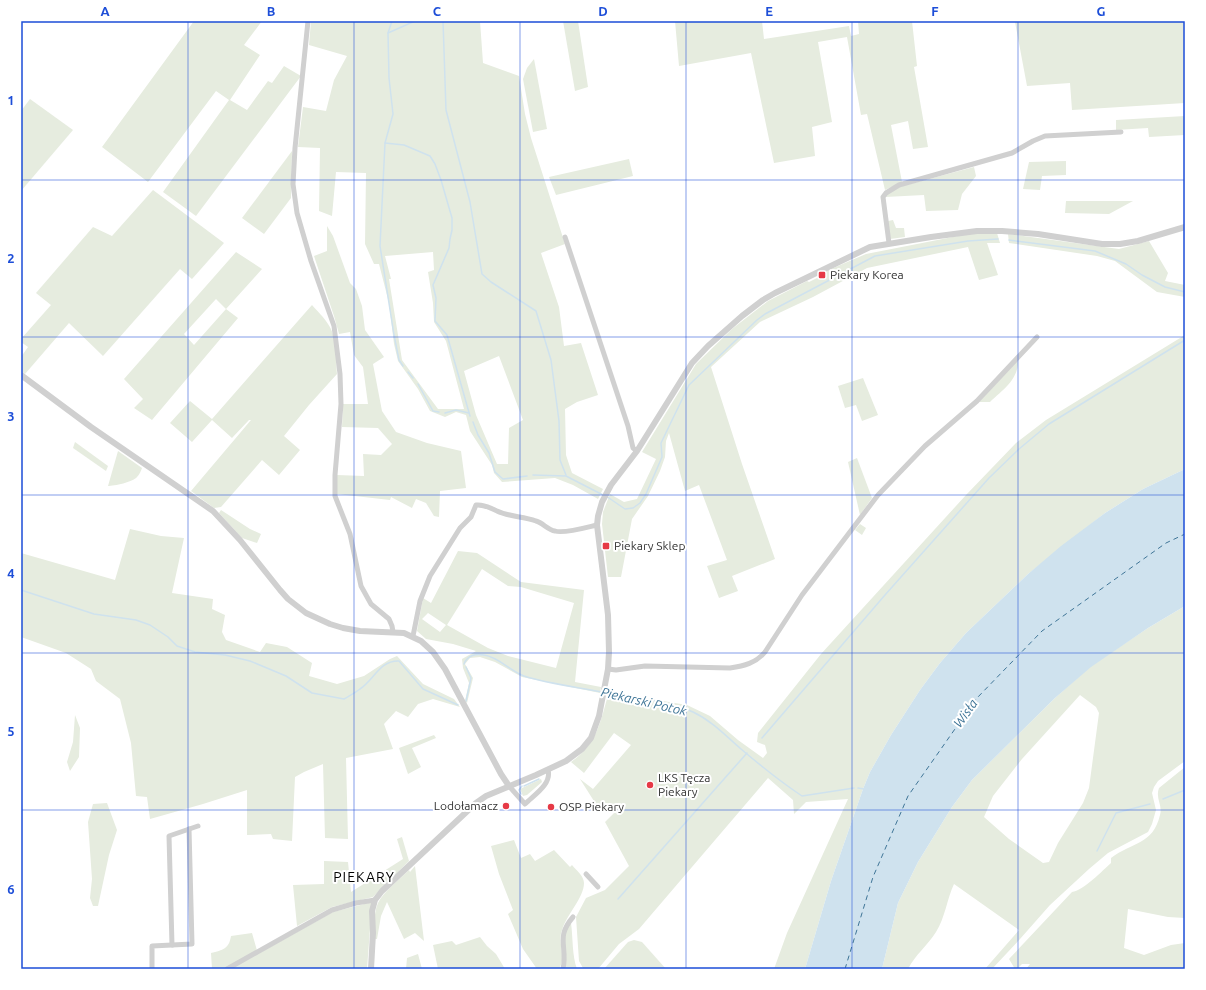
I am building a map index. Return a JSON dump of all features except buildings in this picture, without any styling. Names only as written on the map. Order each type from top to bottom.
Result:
[{"type":"street","points":[[308,21],[295,148],[293,184],[297,213],[311,261],[334,326],[342,404],[335,475],[335,496],[350,534],[361,586],[371,604],[389,619],[393,632]]},
{"type":"street","points":[[889,243],[883,197],[886,193],[899,185],[1012,153],[1033,140],[1045,136],[1121,132]]},
{"type":"street","points":[[371,969],[373,933],[372,911],[375,900],[382,891],[469,808],[486,796],[548,770],[575,755],[588,743],[596,726],[608,670],[608,615],[598,525],[598,516],[602,502],[607,491],[637,451],[692,363],[708,346],[763,300],[870,247],[977,231],[1002,231],[1038,234],[1102,244],[1120,244],[1138,241],[1185,227]]},
{"type":"street","points":[[565,237],[628,426],[633,448],[637,451]]},
{"type":"street","points":[[608,670],[621,670],[644,666],[730,668],[744,666],[758,659],[765,652],[802,594],[878,495],[925,446],[976,401],[1037,337]]},
{"type":"street","points":[[21,376],[91,427],[213,511],[240,540],[288,599],[306,613],[343,628],[360,631],[404,633],[421,641],[436,656],[444,669],[502,777],[525,804],[548,781],[548,770]]},
{"type":"street","points":[[413,636],[420,601],[430,576],[460,528],[471,517],[476,506],[485,505],[499,512],[532,519],[540,522],[552,531],[557,532],[598,525]]},
{"type":"street","points":[[172,945],[169,836],[198,826]]},
{"type":"street","points":[[152,969],[152,946],[192,944],[189,829]]},
{"type":"street","points":[[586,874],[598,887]]},
{"type":"street","points":[[227,969],[332,910],[356,903],[375,900]]},
{"type":"street","points":[[564,969],[565,960],[562,942],[563,931],[573,916]]},
{"type":"shaded area","points":[[194,21],[262,21],[244,45],[260,55],[230,100],[247,110],[268,81],[272,83],[284,66],[301,76],[196,216],[163,192],[229,100],[216,91],[148,182],[102,147]]},
{"type":"shaded area","points":[[311,21],[480,21],[483,63],[519,76],[525,114],[531,138],[565,244],[541,253],[559,307],[564,346],[581,343],[598,395],[577,402],[565,409],[566,455],[572,473],[603,489],[598,499],[573,485],[555,478],[502,482],[494,473],[492,465],[470,431],[466,415],[456,412],[445,417],[430,411],[418,389],[398,361],[394,344],[389,303],[379,264],[374,264],[365,244],[366,173],[336,172],[332,216],[319,211],[320,148],[298,147],[303,107],[326,111],[334,80],[347,56],[309,45]],"holes":[[[433,252],[434,270],[428,272],[433,303],[434,322],[446,341],[464,409],[438,409],[402,360],[389,279],[391,279],[385,256]],[[499,356],[523,420],[509,428],[508,464],[497,464],[476,415],[464,371]]]},
{"type":"shaded area","points":[[563,21],[578,21],[588,87],[575,91]]},
{"type":"shaded area","points":[[675,21],[762,21],[764,39],[849,26],[851,36],[859,34],[858,21],[912,21],[917,66],[914,67],[928,147],[913,149],[908,121],[891,125],[902,182],[885,190],[867,114],[861,115],[847,37],[818,42],[832,122],[812,127],[815,156],[774,163],[751,53],[679,66]]},
{"type":"shaded area","points":[[1185,21],[1185,103],[1072,110],[1070,83],[1027,86],[1015,22]]},
{"type":"shaded area","points":[[534,59],[547,129],[533,132],[523,79],[527,68]]},
{"type":"shaded area","points":[[30,99],[73,130],[21,191],[21,111]]},
{"type":"shaded area","points":[[1185,116],[1185,135],[1149,137],[1148,128],[1116,130],[1116,120]]},
{"type":"shaded area","points":[[292,151],[291,198],[264,234],[242,218]]},
{"type":"shaded area","points":[[629,159],[633,176],[556,195],[549,177]]},
{"type":"shaded area","points":[[1066,161],[1066,175],[1042,176],[1040,190],[1023,189],[1029,162]]},
{"type":"shaded area","points":[[974,167],[976,176],[962,194],[958,210],[926,211],[924,195],[885,197],[899,187]]},
{"type":"shaded area","points":[[153,190],[224,243],[192,279],[180,269],[103,356],[69,323],[25,374],[21,371],[21,357],[28,347],[21,342],[21,339],[51,305],[36,293],[93,227],[112,236]]},
{"type":"shaded area","points":[[1066,201],[1133,201],[1109,214],[1065,213]]},
{"type":"shaded area","points":[[893,220],[896,228],[904,228],[905,237],[890,239],[888,221]]},
{"type":"shaded area","points":[[327,226],[333,236],[350,283],[356,289],[362,306],[365,330],[384,357],[373,364],[382,411],[396,432],[427,443],[461,451],[466,488],[440,491],[439,517],[434,516],[426,503],[416,499],[412,508],[391,497],[390,500],[337,494],[337,475],[364,476],[363,454],[381,455],[392,444],[378,428],[342,427],[343,404],[368,404],[363,367],[354,355],[350,332],[339,334],[314,256],[327,251]]},
{"type":"shaded area","points":[[997,233],[1000,243],[987,243],[998,275],[979,280],[968,247],[867,268],[813,297],[760,322],[711,367],[742,464],[775,559],[732,576],[738,591],[719,598],[707,566],[727,560],[699,485],[685,491],[669,433],[666,441],[665,457],[660,471],[648,496],[632,519],[621,577],[608,577],[602,524],[603,512],[610,494],[624,502],[637,499],[656,459],[642,452],[696,364],[732,329],[768,301],[807,281],[809,282],[825,274],[824,272],[866,254],[968,234]]},
{"type":"shaded area","points":[[1008,234],[1119,249],[1149,241],[1168,273],[1165,281],[1185,285],[1185,297],[1157,292],[1115,261],[1097,256],[1009,243]]},
{"type":"shaded area","points":[[236,252],[262,269],[226,309],[238,318],[152,420],[134,408],[143,399],[124,379]],"holes":[[[216,299],[226,309],[194,345],[184,334]]]},
{"type":"shaded area","points":[[312,305],[325,319],[331,329],[336,348],[337,374],[284,436],[300,450],[279,475],[262,460],[221,507],[214,508],[191,491],[251,420],[249,420],[232,438],[212,420],[192,442],[170,423],[190,401],[212,419]]},
{"type":"shaded area","points":[[1185,335],[1185,469],[1143,489],[1105,513],[1028,574],[966,633],[940,663],[920,690],[891,735],[870,772],[831,881],[805,969],[774,969],[787,933],[848,799],[806,802],[794,814],[793,800],[768,778],[639,929],[619,944],[598,969],[583,968],[579,961],[576,917],[586,898],[605,890],[629,866],[605,822],[615,812],[606,803],[599,809],[580,779],[593,789],[631,745],[614,733],[584,773],[571,762],[580,755],[593,739],[597,731],[609,692],[687,705],[710,716],[738,740],[763,758],[767,753],[765,745],[757,742],[758,733],[821,654],[966,495],[1016,443],[1046,420]]},
{"type":"shaded area","points":[[1018,360],[1016,373],[1009,384],[990,402],[979,402]]},
{"type":"shaded area","points":[[863,378],[878,415],[862,421],[856,405],[845,408],[838,386]]},
{"type":"shaded area","points":[[75,442],[108,466],[106,471],[73,448]]},
{"type":"shaded area","points":[[118,451],[142,468],[132,481],[108,486]]},
{"type":"shaded area","points":[[857,458],[872,498],[860,515],[848,462]]},
{"type":"shaded area","points":[[221,510],[250,529],[261,534],[257,543],[242,538],[219,513]]},
{"type":"shaded area","points":[[860,524],[866,528],[862,535],[855,530]]},
{"type":"shaded area","points":[[130,529],[161,536],[184,538],[172,593],[213,599],[212,609],[225,615],[222,632],[226,640],[260,652],[266,643],[287,647],[312,663],[309,676],[337,684],[364,676],[397,656],[423,684],[454,699],[460,707],[433,699],[418,704],[408,717],[396,711],[384,724],[393,749],[346,758],[348,839],[325,838],[323,764],[295,777],[292,841],[273,839],[271,834],[247,835],[247,790],[150,819],[147,797],[136,796],[131,743],[120,699],[96,681],[91,669],[66,653],[21,637],[21,553],[115,580]]},
{"type":"shaded area","points":[[458,551],[477,553],[521,582],[584,590],[575,682],[601,687],[600,693],[522,677],[495,662],[480,657],[470,658],[465,664],[473,678],[467,703],[465,701],[469,683],[463,668],[462,659],[476,651],[453,644],[426,639],[417,631],[423,598],[431,603]],"holes":[[[482,569],[508,586],[521,587],[574,603],[556,668],[508,656],[488,648],[447,625]],[[428,613],[446,625],[440,632],[422,619]]]},
{"type":"shaded area","points":[[1185,606],[1185,761],[1158,781],[1154,787],[1152,793],[1156,810],[1148,832],[1108,853],[1089,869],[1050,905],[992,969],[985,969],[1019,930],[954,884],[939,927],[908,969],[882,969],[898,903],[918,862],[952,807],[972,780],[1055,698],[1091,666],[1148,628]],"holes":[[[1080,695],[1096,707],[1099,713],[1089,788],[1083,803],[1058,843],[1049,862],[1043,863],[1009,839],[984,817],[993,796],[1022,759]]]},
{"type":"shaded area","points":[[75,715],[80,728],[79,757],[70,771],[67,762],[73,742]]},
{"type":"shaded area","points":[[434,735],[436,738],[412,748],[421,767],[408,774],[399,748]]},
{"type":"shaded area","points":[[1185,767],[1185,918],[1168,917],[1128,909],[1124,948],[1144,955],[1171,945],[1185,943],[1185,969],[1026,969],[1030,964],[1022,964],[1015,969],[1009,959],[1072,892],[1077,891],[1093,880],[1111,863],[1111,858],[1147,838],[1157,825],[1161,811],[1158,795],[1159,788]]},
{"type":"shaded area","points":[[541,779],[542,782],[527,795],[523,796],[520,789]]},
{"type":"shaded area","points":[[107,803],[117,830],[109,855],[98,906],[93,906],[90,898],[92,879],[88,822],[93,804]]},
{"type":"shaded area","points":[[402,837],[409,861],[373,897],[332,907],[297,926],[293,885],[324,884],[324,861],[348,862],[351,892],[403,859],[397,839]]},
{"type":"shaded area","points":[[514,840],[521,858],[530,854],[535,861],[554,850],[570,867],[572,865],[584,880],[581,895],[567,918],[562,930],[562,959],[559,969],[537,969],[523,949],[508,914],[513,910],[499,874],[491,846]]},
{"type":"shaded area","points":[[415,866],[424,941],[415,933],[404,939],[387,902],[381,916],[377,939],[375,939],[375,916],[378,903],[388,890]]},
{"type":"shaded area","points":[[372,902],[367,969],[212,969],[211,953],[225,948],[229,944],[231,936],[252,933],[258,954],[333,912]]},
{"type":"shaded area","points":[[571,923],[573,952],[577,969],[566,969],[564,935],[565,930]]},
{"type":"shaded area","points":[[480,937],[496,954],[505,969],[438,969],[433,945],[452,941],[456,945]]},
{"type":"shaded area","points":[[634,940],[642,942],[666,969],[604,969],[628,942]]},
{"type":"shaded area","points":[[418,954],[422,969],[406,969],[407,958]]},
{"type":"water","name":"Wisła","points":[[1185,469],[1185,606],[1148,628],[1091,667],[1055,698],[972,780],[952,807],[918,862],[898,903],[882,969],[805,969],[831,881],[870,772],[891,735],[920,690],[940,663],[966,633],[1028,574],[1061,546],[1105,513],[1143,489]]},
{"type":"waterway","points":[[392,21],[388,33],[389,78],[393,114],[385,143],[380,246],[394,335],[399,360],[403,366]]},
{"type":"waterway","points":[[388,33],[415,21]]},
{"type":"waterway","points":[[443,21],[446,110],[470,202],[482,274],[491,282],[536,311],[551,360],[559,421],[560,460],[566,475]]},
{"type":"waterway","points":[[385,143],[404,145],[430,156],[435,164],[441,180],[452,218],[452,230],[449,248],[433,285],[436,298],[435,321],[447,335],[470,416]]},
{"type":"waterway","points":[[606,496],[625,509],[633,508],[640,503],[646,494],[662,457],[661,443],[689,385],[765,314],[875,256],[968,241],[998,239]]},
{"type":"waterway","points":[[1009,240],[1095,251],[1126,264],[1142,275],[1165,287],[1185,292]]},
{"type":"waterway","points":[[762,738],[885,595],[989,478],[1019,449],[1049,424],[1185,340]]},
{"type":"waterway","points":[[408,372],[413,378]]},
{"type":"waterway","points":[[418,384],[433,411],[439,412]]},
{"type":"waterway","points":[[445,413],[456,410],[469,413]]},
{"type":"waterway","points":[[473,422],[478,435],[489,453],[495,472],[503,479],[527,476]]},
{"type":"waterway","points":[[533,475],[566,476],[603,495]]},
{"type":"waterway","name":"Piekarski Potok","points":[[21,590],[94,614],[136,620],[150,625],[168,637],[177,646],[195,652],[225,655],[250,661],[286,676],[312,693],[344,699],[365,685],[382,667],[392,662],[399,661],[423,689],[458,705]]},
{"type":"waterway","name":"Piekarski Potok","points":[[464,664],[467,659],[478,654],[489,656],[495,658],[524,676],[602,692]]},
{"type":"waterway","name":"Piekarski Potok","points":[[466,667],[471,678],[466,701]]},
{"type":"waterway","name":"Piekarski Potok","points":[[606,693],[662,702],[693,712],[713,724],[764,768],[802,796],[854,788]]},
{"type":"waterway","points":[[618,899],[747,753]]},
{"type":"waterway","points":[[524,786],[539,779]]},
{"type":"waterway","points":[[521,794],[519,790],[522,786]]},
{"type":"waterway","name":"Piekarski Potok","points":[[858,788],[864,789]]},
{"type":"waterway","points":[[1163,799],[1185,790]]},
{"type":"waterway","points":[[1097,851],[1116,813],[1150,804]]},
{"type":"ferry route","points":[[845,969],[873,877],[908,796],[976,699],[1042,631],[1166,543],[1185,534]]},
{"type":"place","name":"Piekary Korea","points":[[822,275]]},
{"type":"place","name":"Piekary Sklep","points":[[606,546]]},
{"type":"place","name":"LKS Tęcza Piekary","points":[[650,785]]},
{"type":"place","name":"Lodołamacz","points":[[506,806]]},
{"type":"place","name":"OSP Piekary","points":[[551,807]]},
{"type":"district","name":"PIEKARY","points":[[364,877]]}]
